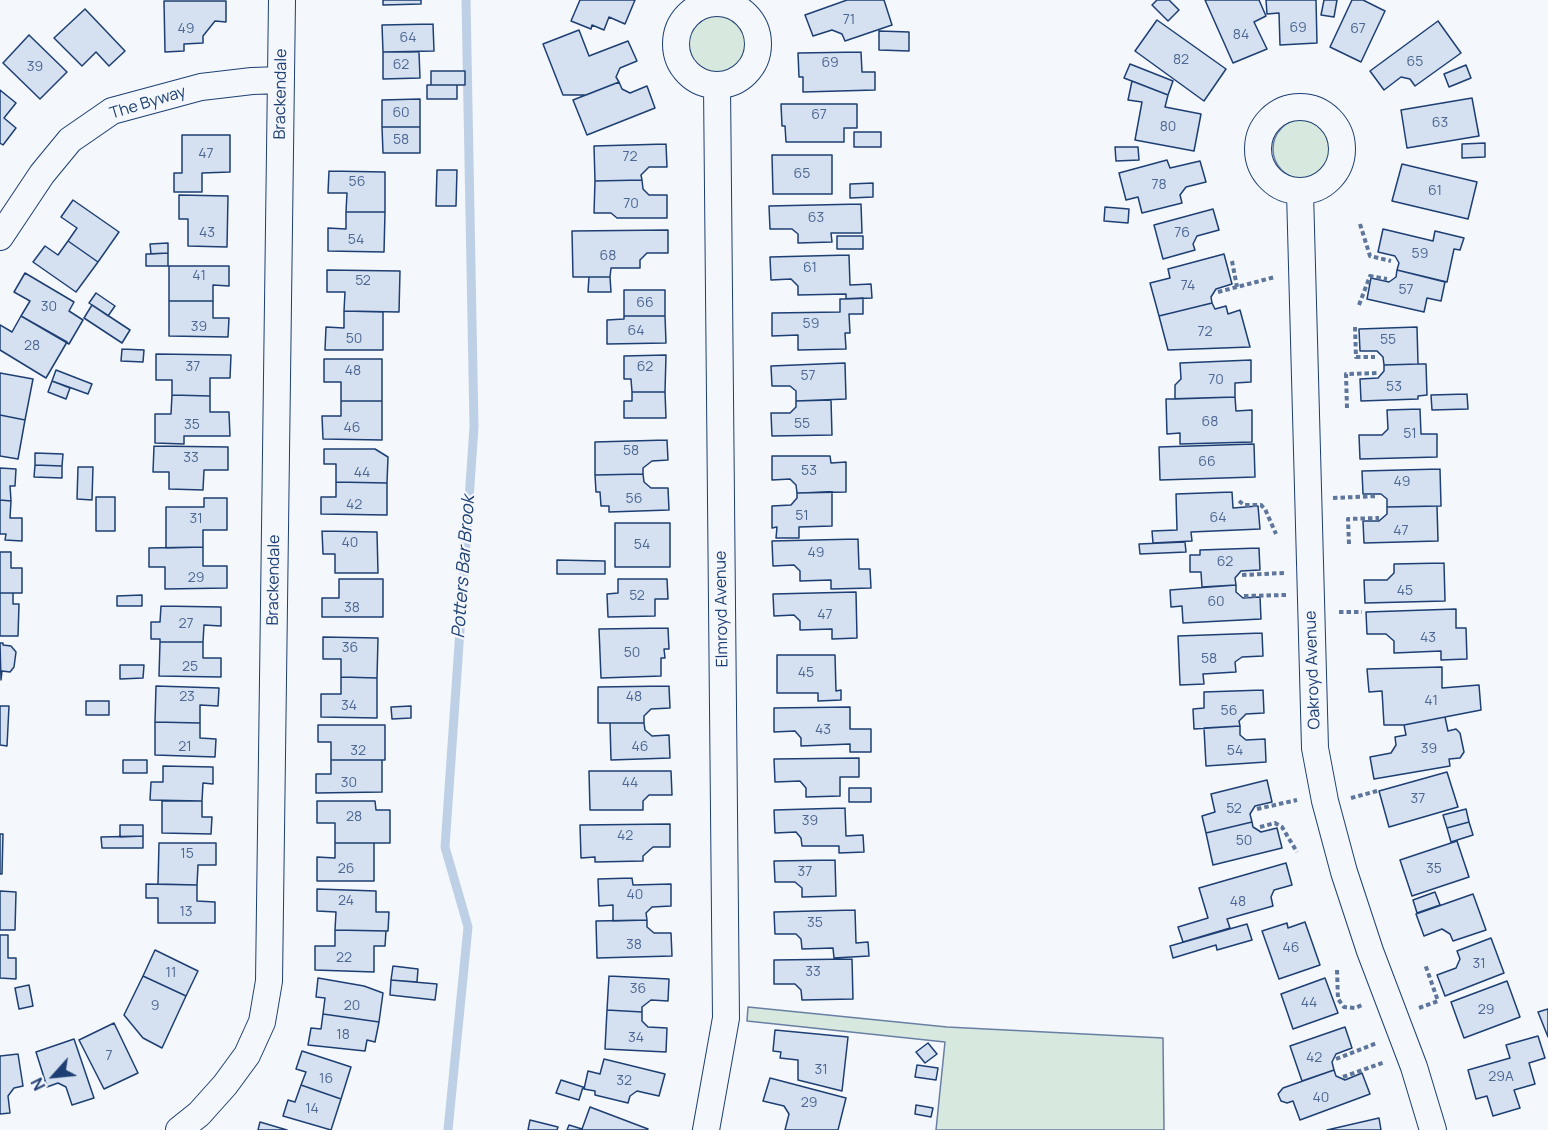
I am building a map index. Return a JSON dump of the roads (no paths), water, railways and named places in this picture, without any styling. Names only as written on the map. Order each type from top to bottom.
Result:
[{"type":"street","name":"Brackendale","points":[[179,1130],[199,1114],[225,1085],[247,1055],[262,1022],[269,981],[282,0]]},
{"type":"street","name":"The Byway","points":[[0,237],[42,174],[70,140],[112,111],[201,87],[281,80]]},
{"type":"street","name":"Elmroyd Avenue","points":[[706,1130],[726,1018],[717,86]]},
{"type":"street","name":"Oakroyd Avenue","points":[[1300,192],[1315,748],[1323,794],[1343,867],[1370,951],[1414,1067],[1433,1130]]},
{"type":"waterway","name":"Potters Bar Brook","points":[[448,1130],[468,927],[445,847],[474,427],[466,0]]}]
